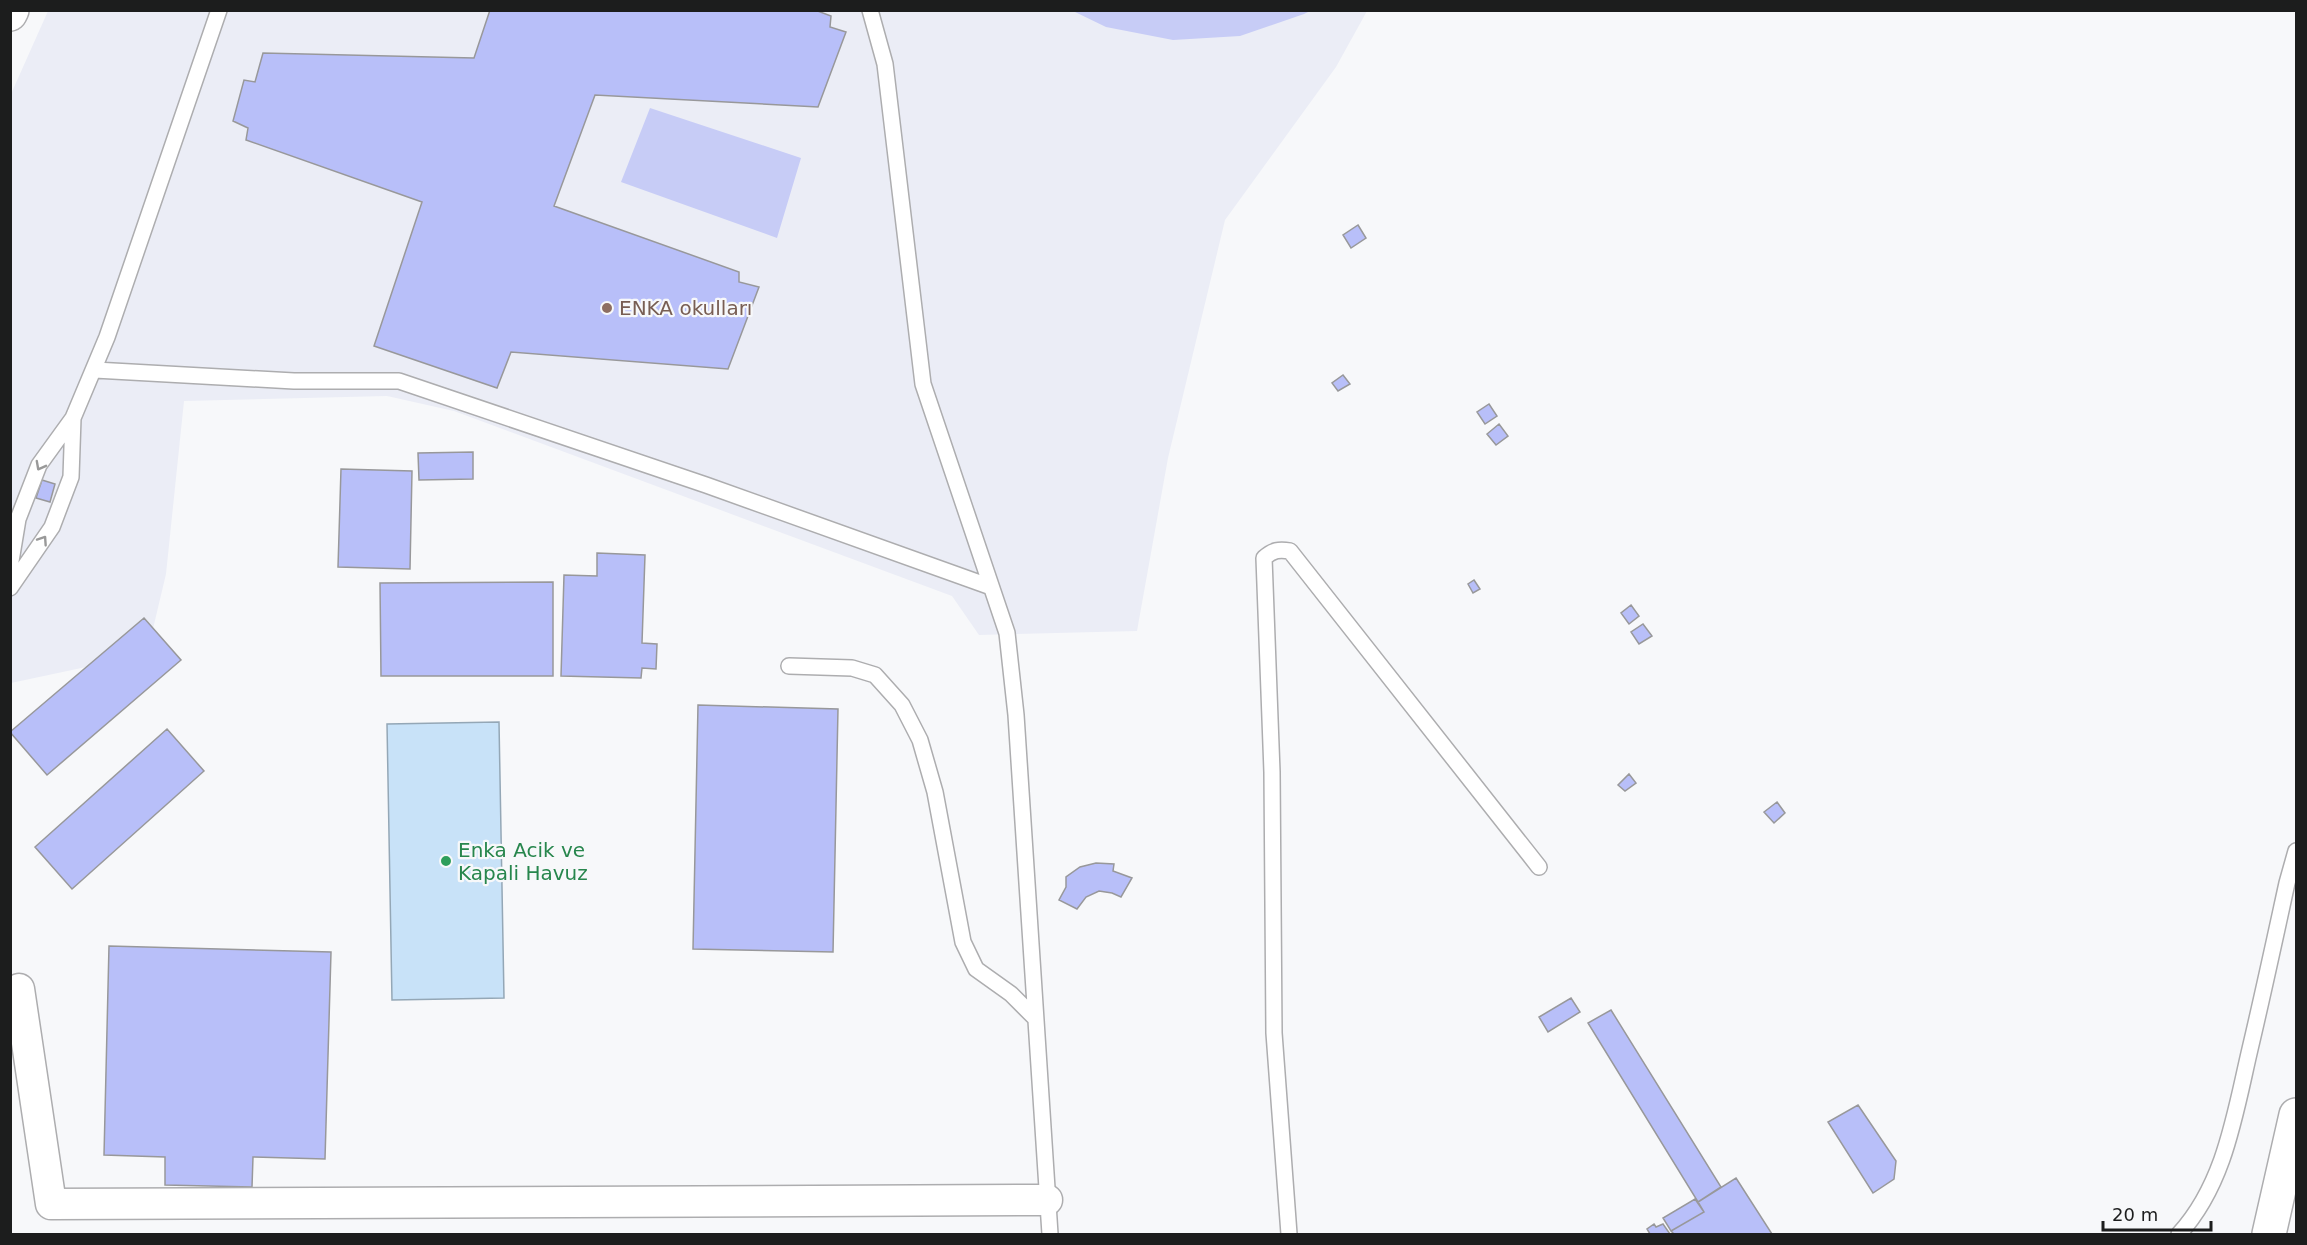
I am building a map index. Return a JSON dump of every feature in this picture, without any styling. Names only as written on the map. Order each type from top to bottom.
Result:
[{"type":"street","points":[[19,989],[51,1204],[1047,1200]]},
{"type":"street","points":[[2269,1234],[2296,1115]]},
{"type":"lane","points":[[10,567],[18,519],[39,465],[73,418],[95,370],[219,10]]},
{"type":"lane","points":[[870,10],[885,64],[923,384],[1007,633],[1014,703],[1050,1234]]},
{"type":"lane","points":[[95,370],[294,381],[399,381],[706,484],[991,587]]},
{"type":"lane","points":[[10,588],[52,527],[71,477],[73,418]]},
{"type":"lane","points":[[1289,1234],[1274,1033],[1272,772],[1264,558],[1270,552],[1279,549],[1290,551],[1539,867]]},
{"type":"lane","points":[[789,666],[852,668],[875,675],[902,705],[920,740],[935,792],[963,942],[976,969],[1011,994],[1035,1018]]},
{"type":"lane","points":[[2179,1234],[2194,1219],[2217,1177],[2234,1121],[2296,851]]},
{"type":"shaded area","name":"ENKA okulları","points":[[48,11],[1367,11],[1336,67],[1225,220],[1168,458],[1137,631],[979,635],[952,596],[454,411],[387,396],[184,401],[166,574],[147,654],[11,683],[11,94]]},
{"type":"shaded area","points":[[1073,11],[1310,11],[1240,36],[1173,40],[1106,27]]},
{"type":"shaded area","points":[[650,108],[801,158],[777,238],[621,182]]},
{"type":"shaded area","name":"Enka Acik ve Kapali Havuz","points":[[499,722],[504,998],[392,1000],[387,724]]},
{"type":"building","points":[[490,10],[815,10],[831,16],[830,27],[846,32],[818,107],[595,95],[554,206],[739,272],[739,282],[759,287],[728,369],[511,352],[497,388],[374,346],[422,202],[246,140],[248,128],[233,121],[244,80],[255,82],[263,53],[474,58]]},
{"type":"building","points":[[1358,225],[1366,238],[1351,248],[1343,235]]},
{"type":"building","points":[[1343,375],[1350,384],[1338,391],[1332,383]]},
{"type":"building","points":[[1489,404],[1497,416],[1485,424],[1477,412]]},
{"type":"building","points":[[1499,424],[1508,436],[1496,445],[1487,434]]},
{"type":"building","points":[[473,452],[473,479],[419,480],[418,453]]},
{"type":"building","points":[[341,469],[412,471],[410,569],[338,567]]},
{"type":"building","points":[[42,480],[55,484],[50,502],[36,498]]},
{"type":"building","points":[[597,553],[645,555],[642,643],[657,644],[656,669],[642,668],[641,678],[561,676],[564,575],[597,576]]},
{"type":"building","points":[[1474,580],[1480,589],[1473,593],[1468,584]]},
{"type":"building","points":[[553,582],[553,676],[381,676],[380,583]]},
{"type":"building","points":[[1631,605],[1639,616],[1629,624],[1621,613]]},
{"type":"building","points":[[144,618],[181,660],[47,775],[10,732]]},
{"type":"building","points":[[1643,624],[1652,636],[1639,644],[1631,632]]},
{"type":"building","points":[[698,705],[838,709],[833,952],[693,949]]},
{"type":"building","points":[[167,729],[204,771],[72,889],[35,847]]},
{"type":"building","points":[[1629,774],[1636,783],[1625,791],[1618,785]]},
{"type":"building","points":[[1777,802],[1785,813],[1774,823],[1764,812]]},
{"type":"building","points":[[1096,863],[1114,864],[1113,871],[1132,878],[1121,897],[1099,891],[1086,897],[1077,909],[1059,900],[1066,887],[1066,877],[1080,867]]},
{"type":"building","points":[[109,946],[331,952],[325,1159],[253,1157],[252,1187],[165,1185],[165,1157],[104,1155]]},
{"type":"building","points":[[1571,998],[1580,1012],[1548,1032],[1539,1017]]},
{"type":"building","points":[[1611,1010],[1721,1187],[1698,1202],[1588,1023]]},
{"type":"building","points":[[1858,1105],[1896,1161],[1894,1179],[1873,1193],[1828,1122]]},
{"type":"building","points":[[1736,1178],[1772,1234],[1674,1234],[1671,1231],[1704,1212],[1698,1202]]},
{"type":"building","points":[[1695,1199],[1704,1212],[1671,1231],[1663,1218]]},
{"type":"building","points":[[1654,1224],[1656,1227],[1663,1224],[1670,1234],[1650,1234],[1647,1229]]},
{"type":"place","name":"ENKA okulları","points":[[607,308]]},
{"type":"place","name":"Enka Acik ve Kapali Havuz","points":[[446,861]]}]
